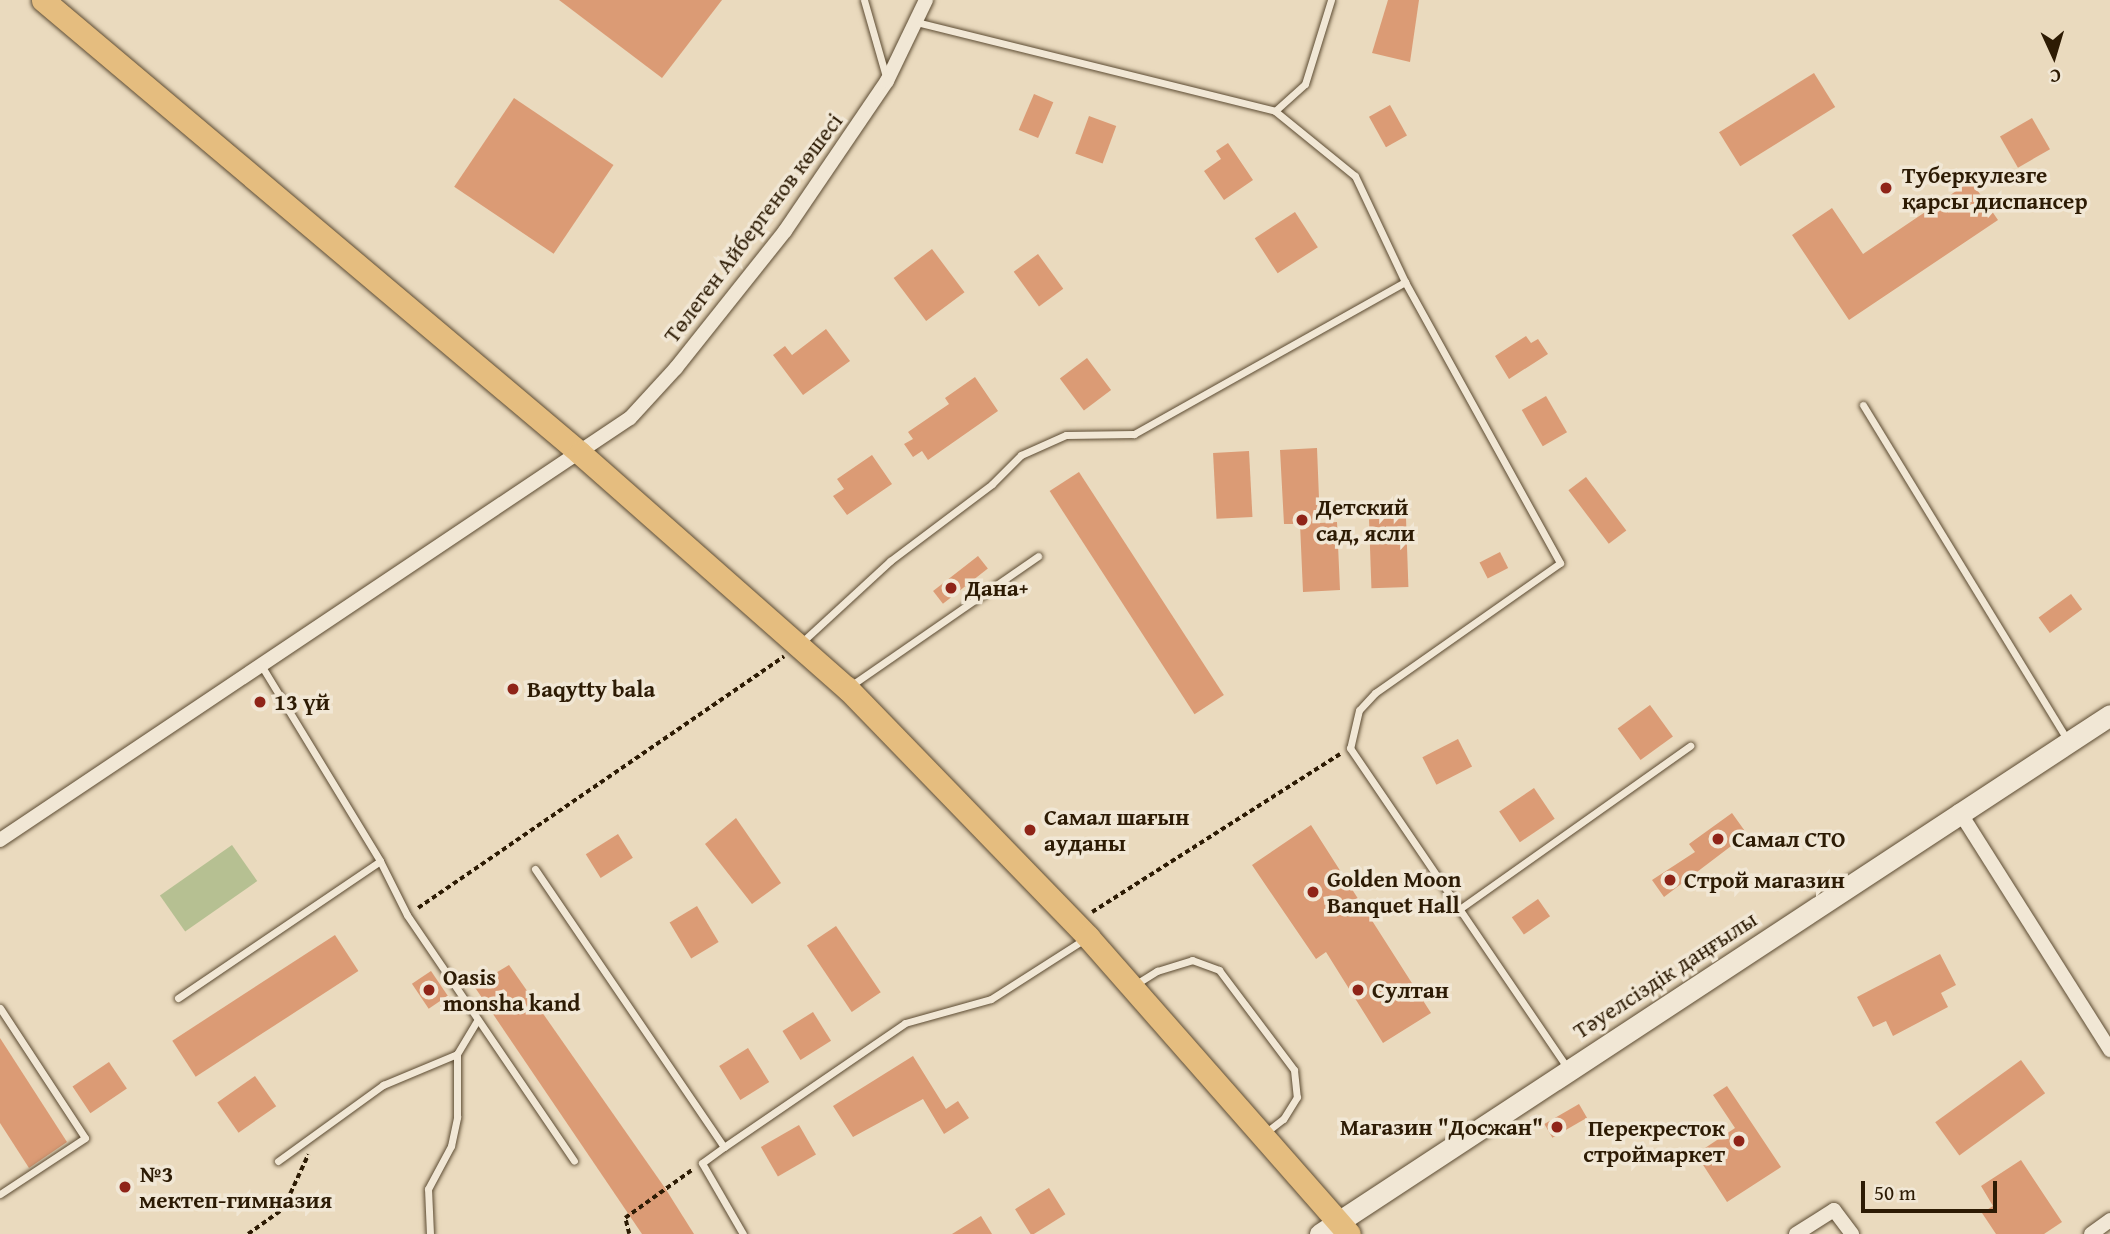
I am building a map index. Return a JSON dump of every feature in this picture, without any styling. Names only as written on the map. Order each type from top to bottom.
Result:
[{"type":"main road","points":[[43,0],[580,453],[797,647],[847,688],[1082,930],[1344,1227]]},
{"type":"street","name":"Төлеген Айбергенов көшесі","points":[[0,840],[629,418],[676,368],[785,231],[887,81],[926,0]]},
{"type":"street","name":"Тәуелсіздік даңғылы","points":[[1320,1234],[1344,1227],[1569,1069],[1959,811],[2110,715]]},
{"type":"street","points":[[1959,811],[2110,1050]]},
{"type":"street","points":[[1796,1234],[1834,1210],[1852,1234]]},
{"type":"street","points":[[2091,1234],[2110,1220]]},
{"type":"lane","points":[[864,0],[887,81]]},
{"type":"lane","points":[[1275,111],[1304,84],[1331,0]]},
{"type":"lane","points":[[915,22],[1275,111],[1355,176],[1405,282],[1560,563],[1375,693],[1359,710],[1350,748],[1569,1069]]},
{"type":"lane","points":[[797,647],[890,561],[992,484],[1021,455],[1066,435],[1134,434],[1405,282]]},
{"type":"lane","points":[[1863,405],[2068,740]]},
{"type":"lane","points":[[847,688],[1038,555]]},
{"type":"lane","points":[[261,664],[380,861],[408,915],[574,1161]]},
{"type":"lane","points":[[1461,908],[1690,746]]},
{"type":"lane","points":[[178,998],[380,861]]},
{"type":"lane","points":[[535,869],[724,1147]]},
{"type":"lane","points":[[743,1234],[702,1163],[905,1023],[991,999],[1082,930]]},
{"type":"lane","points":[[1133,987],[1157,971],[1192,960],[1219,970],[1294,1070],[1297,1097],[1283,1119],[1264,1135]]},
{"type":"lane","points":[[0,1008],[85,1138],[0,1194]]},
{"type":"lane","points":[[430,1234],[428,1189],[451,1146],[457,1117],[457,1054],[477,1021]]},
{"type":"lane","points":[[278,1161],[383,1085],[457,1054]]},
{"type":"path","points":[[408,915],[797,647]]},
{"type":"path","points":[[1082,930],[1350,748]]},
{"type":"path","points":[[248,1234],[283,1209],[314,1147]]},
{"type":"path","points":[[628,1234],[625,1218],[702,1163]]},
{"type":"green space","points":[[232,845],[257,881],[185,932],[160,895]]},
{"type":"building","points":[[559,0],[722,0],[662,78]]},
{"type":"building","points":[[1388,0],[1419,0],[1410,62],[1372,53]]},
{"type":"building","points":[[1814,73],[1835,107],[1740,166],[1719,132]]},
{"type":"building","points":[[1034,94],[1053,102],[1038,138],[1019,130]]},
{"type":"building","points":[[514,98],[613,165],[554,254],[454,187]]},
{"type":"building","points":[[1390,105],[1407,136],[1386,147],[1369,117]]},
{"type":"building","points":[[1089,116],[1116,126],[1103,164],[1075,154]]},
{"type":"building","points":[[2032,118],[2050,149],[2018,168],[2000,136]]},
{"type":"building","points":[[1228,143],[1253,180],[1224,200],[1204,171],[1221,159],[1216,151]]},
{"type":"building","points":[[1971,181],[1998,220],[1849,320],[1792,235],[1832,208],[1863,254]]},
{"type":"building","points":[[1295,212],[1318,247],[1278,273],[1255,238]]},
{"type":"building","points":[[932,249],[964,292],[926,321],[894,278]]},
{"type":"building","points":[[1038,254],[1063,289],[1039,306],[1014,272]]},
{"type":"building","points":[[826,329],[850,361],[803,395],[773,355],[785,346],[792,355]]},
{"type":"building","points":[[1526,336],[1531,343],[1538,339],[1548,354],[1509,379],[1495,356]]},
{"type":"building","points":[[1087,358],[1111,390],[1084,410],[1060,378]]},
{"type":"building","points":[[975,377],[998,411],[928,460],[922,451],[913,457],[904,444],[913,439],[908,432],[949,404],[945,398]]},
{"type":"building","points":[[1546,396],[1567,432],[1543,446],[1522,410]]},
{"type":"building","points":[[1317,448],[1320,523],[1337,522],[1340,590],[1303,592],[1300,524],[1284,524],[1280,450]]},
{"type":"building","points":[[1249,451],[1252,517],[1217,519],[1213,453]]},
{"type":"building","points":[[872,455],[892,484],[847,515],[833,496],[844,489],[837,479]]},
{"type":"building","points":[[1079,472],[1224,695],[1195,714],[1050,491]]},
{"type":"building","points":[[1586,477],[1626,531],[1609,544],[1568,490]]},
{"type":"building","points":[[1406,518],[1408,587],[1371,588],[1369,519]]},
{"type":"building","points":[[1500,552],[1508,568],[1488,578],[1480,562]]},
{"type":"building","points":[[978,556],[988,569],[943,604],[933,591]]},
{"type":"building","points":[[2071,594],[2082,609],[2050,633],[2039,618]]},
{"type":"building","points":[[1650,705],[1673,737],[1641,760],[1618,729]]},
{"type":"building","points":[[1458,739],[1472,767],[1436,785],[1422,757]]},
{"type":"building","points":[[1534,788],[1555,819],[1520,842],[1499,811]]},
{"type":"building","points":[[1732,813],[1747,834],[1664,897],[1652,880],[1695,852],[1689,844]]},
{"type":"building","points":[[736,818],[781,883],[752,904],[705,844]]},
{"type":"building","points":[[1311,825],[1431,1013],[1383,1043],[1326,952],[1316,959],[1252,865]]},
{"type":"building","points":[[618,834],[633,858],[601,878],[586,854]]},
{"type":"building","points":[[1538,899],[1550,916],[1524,935],[1512,917]]},
{"type":"building","points":[[697,906],[719,942],[691,958],[670,922]]},
{"type":"building","points":[[836,926],[881,992],[852,1012],[807,946]]},
{"type":"building","points":[[335,935],[358,971],[196,1077],[172,1041]]},
{"type":"building","points":[[1940,954],[1956,985],[1941,993],[1948,1007],[1893,1036],[1886,1021],[1873,1027],[1857,997]]},
{"type":"building","points":[[509,965],[665,1188],[694,1234],[642,1234],[474,986]]},
{"type":"building","name":"Oasis monsha kand","points":[[431,971],[448,996],[429,1009],[412,984]]},
{"type":"building","points":[[813,1012],[831,1041],[800,1060],[782,1031]]},
{"type":"building","points":[[0,1038],[67,1142],[29,1168],[0,1123]]},
{"type":"building","points":[[748,1048],[769,1082],[740,1100],[719,1066]]},
{"type":"building","points":[[913,1056],[946,1109],[958,1101],[969,1118],[944,1134],[923,1099],[853,1137],[833,1106]]},
{"type":"building","points":[[2021,1060],[2045,1093],[1959,1155],[1935,1122]]},
{"type":"building","points":[[109,1062],[127,1089],[90,1113],[73,1087]]},
{"type":"building","points":[[255,1076],[276,1106],[239,1133],[217,1102]]},
{"type":"building","name":"Перекресток строймаркет","points":[[1727,1086],[1781,1167],[1727,1202],[1696,1154],[1735,1128],[1713,1095]]},
{"type":"building","points":[[1579,1104],[1587,1118],[1552,1138],[1544,1124]]},
{"type":"building","points":[[799,1125],[816,1154],[778,1176],[761,1147]]},
{"type":"building","points":[[2021,1160],[2062,1222],[2044,1234],[1996,1234],[1982,1213],[1993,1206],[1981,1186]]},
{"type":"building","points":[[1049,1188],[1065,1214],[1031,1234],[1015,1209]]},
{"type":"building","points":[[981,1216],[992,1234],[952,1234]]},
{"type":"place","name":"Туберкулезге қарсы диспансер","points":[[1886,188]]},
{"type":"place","name":"Детский сад, ясли","points":[[1302,520]]},
{"type":"place","name":"Дана+","points":[[951,588]]},
{"type":"place","name":"Baqytty bala","points":[[513,689]]},
{"type":"place","name":"13 үй","points":[[260,702]]},
{"type":"place","name":"Самал шағын ауданы","points":[[1030,830]]},
{"type":"place","name":"Самал СТО","points":[[1718,839]]},
{"type":"place","name":"Строй магазин","points":[[1670,880]]},
{"type":"place","name":"Golden Moon Banquet Hall","points":[[1313,892]]},
{"type":"place","name":"Oasis monsha kand","points":[[429,990]]},
{"type":"place","name":"Султан","points":[[1358,990]]},
{"type":"place","name":"Магазин \"Досжан\"","points":[[1557,1127]]},
{"type":"place","name":"Перекресток строймаркет","points":[[1739,1141]]},
{"type":"place","name":"№3 мектеп-гимназия","points":[[125,1187]]}]
